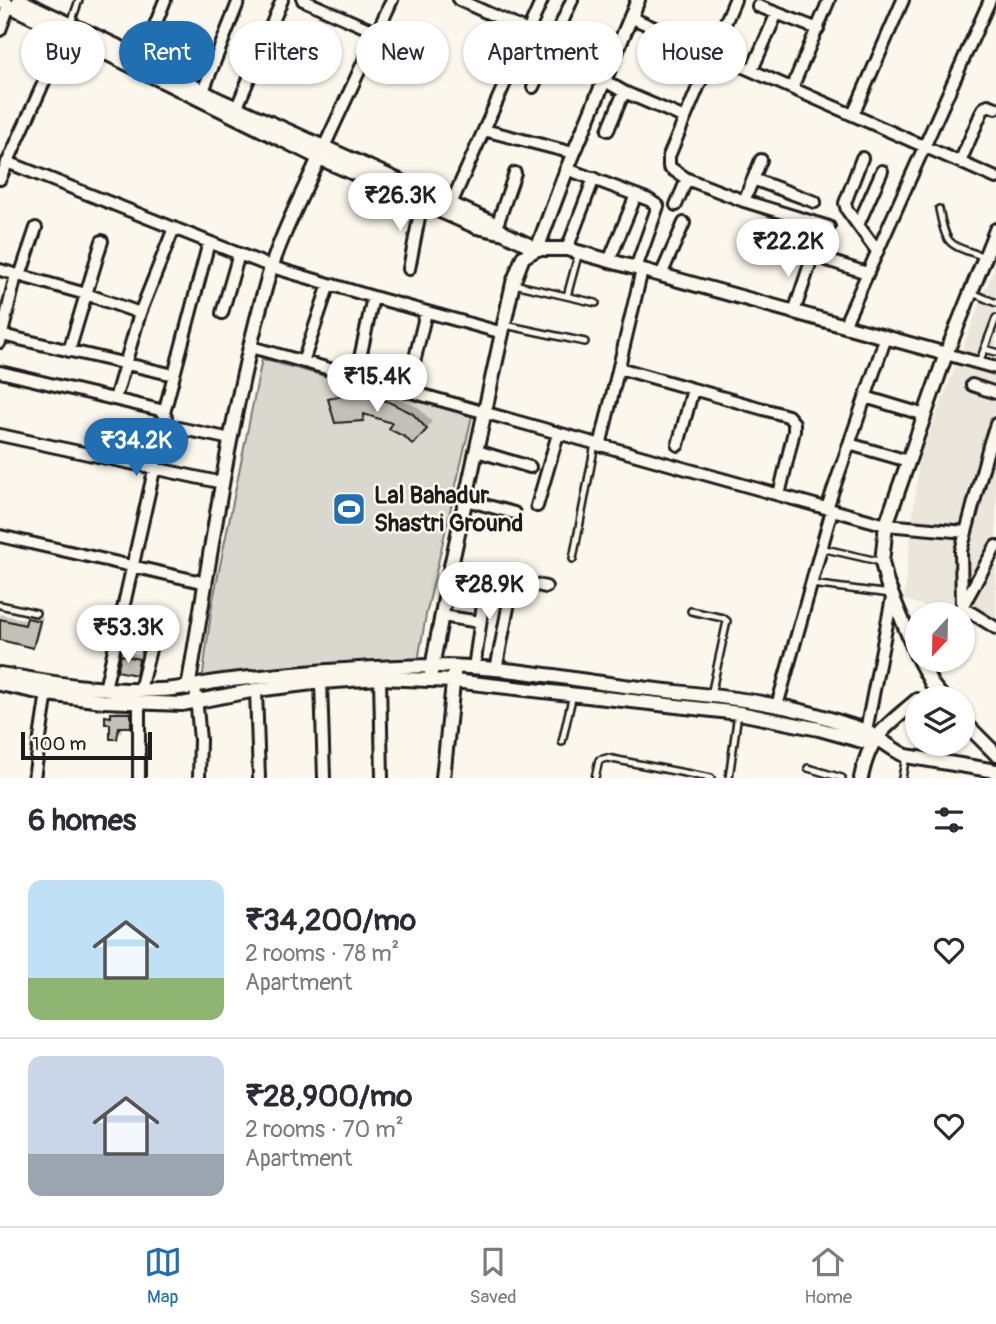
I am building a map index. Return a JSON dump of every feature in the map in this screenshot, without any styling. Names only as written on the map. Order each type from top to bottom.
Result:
[{"type":"street","points":[[157,21],[165,0]]},
{"type":"street","points":[[203,91],[239,0]]},
{"type":"street","points":[[237,107],[282,0]]},
{"type":"street","points":[[303,0],[356,23]]},
{"type":"street","points":[[383,21],[392,0]]},
{"type":"street","points":[[459,0],[507,21]]},
{"type":"street","points":[[532,21],[542,0]]},
{"type":"street","points":[[563,21],[572,0]]},
{"type":"street","points":[[623,38],[638,0]]},
{"type":"street","points":[[726,21],[736,0]]},
{"type":"street","points":[[792,88],[829,0]]},
{"type":"street","points":[[853,116],[903,0]]},
{"type":"street","points":[[844,326],[990,0]]},
{"type":"street","points":[[0,30],[15,2],[54,21]]},
{"type":"street","points":[[758,5],[818,29]]},
{"type":"street","points":[[752,70],[777,13]]},
{"type":"street","points":[[632,18],[639,21]]},
{"type":"street","points":[[105,46],[422,202],[477,227],[498,230],[537,249],[573,251],[996,368]]},
{"type":"street","points":[[747,68],[996,178]]},
{"type":"street","points":[[199,778],[200,740],[196,702],[191,687],[223,483],[251,348],[272,267],[356,79]]},
{"type":"street","points":[[1,176],[44,84]]},
{"type":"street","points":[[190,84],[321,153],[489,220],[498,230]]},
{"type":"street","points":[[451,204],[504,84]]},
{"type":"street","points":[[430,680],[451,566],[513,284],[523,257],[537,249],[573,153],[605,84]]},
{"type":"street","points":[[611,84],[685,118]]},
{"type":"street","points":[[699,84],[668,162],[671,171],[744,201],[829,227]]},
{"type":"street","points":[[608,130],[624,92]]},
{"type":"street","points":[[960,162],[983,109],[988,106],[996,108]]},
{"type":"street","points":[[484,130],[573,153]]},
{"type":"street","points":[[862,158],[845,203],[847,210],[877,251]]},
{"type":"street","points":[[744,201],[761,160]]},
{"type":"street","points":[[8,162],[272,267],[373,298],[504,329]]},
{"type":"street","points":[[567,169],[658,206],[639,269],[619,368],[597,445]]},
{"type":"street","points":[[858,225],[881,171]]},
{"type":"street","points":[[498,230],[515,173]]},
{"type":"street","points":[[573,251],[594,178]]},
{"type":"street","points":[[676,205],[687,179]]},
{"type":"street","points":[[753,179],[816,202]]},
{"type":"street","points":[[609,261],[636,195]]},
{"type":"street","points":[[409,269],[422,202]]},
{"type":"street","points":[[789,215],[783,232],[783,243],[786,247],[867,273]]},
{"type":"street","points":[[661,275],[684,223]]},
{"type":"street","points":[[36,228],[18,276],[1,339],[69,351],[174,375]]},
{"type":"street","points":[[115,399],[140,313],[174,228]]},
{"type":"street","points":[[905,628],[891,596],[882,562],[886,525],[969,292],[996,230]]},
{"type":"street","points":[[69,351],[102,241]]},
{"type":"street","points":[[104,689],[166,417],[164,413],[209,242]]},
{"type":"street","points":[[222,313],[239,254]]},
{"type":"street","points":[[794,312],[813,255]]},
{"type":"street","points":[[0,270],[86,294],[140,313]]},
{"type":"street","points":[[303,362],[329,284]]},
{"type":"street","points":[[356,377],[373,298]]},
{"type":"street","points":[[407,392],[426,312]]},
{"type":"street","points":[[777,706],[821,548],[829,509],[886,337]]},
{"type":"street","points":[[251,348],[886,525],[966,532]]},
{"type":"street","points":[[619,368],[788,416],[794,423],[794,431],[779,495]]},
{"type":"street","points":[[0,372],[164,413]]},
{"type":"street","points":[[972,385],[996,393]]},
{"type":"street","points":[[678,445],[693,389]]},
{"type":"street","points":[[865,397],[925,415]]},
{"type":"street","points":[[959,602],[961,551],[993,444],[996,424]]},
{"type":"street","points":[[164,425],[231,439]]},
{"type":"street","points":[[537,506],[558,434]]},
{"type":"street","points":[[0,435],[223,483]]},
{"type":"street","points":[[849,444],[908,461]]},
{"type":"street","points":[[477,451],[530,467]]},
{"type":"street","points":[[466,500],[514,513]]},
{"type":"street","points":[[0,536],[206,583]]},
{"type":"street","points":[[964,602],[996,547]]},
{"type":"street","points":[[451,566],[546,587]]},
{"type":"street","points":[[496,670],[513,581]]},
{"type":"street","points":[[474,668],[485,590]]},
{"type":"street","points":[[861,778],[872,738],[891,596]]},
{"type":"street","points":[[442,616],[480,622]]},
{"type":"street","points":[[975,618],[996,628]]},
{"type":"street","points":[[139,778],[140,697],[156,625]]},
{"type":"street","points":[[0,674],[103,701],[140,697],[226,680],[284,674],[432,666],[474,668],[711,695],[739,707],[820,729],[872,738]]},
{"type":"street","points":[[443,778],[455,667]]},
{"type":"street","points":[[926,672],[933,686]]},
{"type":"street","points":[[0,684],[104,689],[140,697],[196,702],[256,690],[380,678],[453,681],[739,707],[777,706],[821,716],[905,755]]},
{"type":"street","points":[[380,678],[382,778]]},
{"type":"street","points":[[321,682],[324,778]]},
{"type":"street","points":[[34,778],[47,688]]},
{"type":"street","points":[[256,690],[259,778]]},
{"type":"street","points":[[872,738],[905,710]]},
{"type":"street","points":[[975,733],[996,754]]},
{"type":"street","points":[[912,756],[996,771]]},
{"type":"lane","points":[[72,21],[79,0]]},
{"type":"lane","points":[[939,209],[946,240],[951,245],[985,257]]},
{"type":"lane","points":[[567,296],[573,251]]},
{"type":"lane","points":[[513,284],[596,303]]},
{"type":"lane","points":[[969,292],[996,303]]},
{"type":"lane","points":[[979,363],[996,318]]},
{"type":"lane","points":[[504,329],[585,342]]},
{"type":"lane","points":[[984,349],[996,352]]},
{"type":"lane","points":[[573,559],[597,445]]},
{"type":"lane","points":[[821,548],[882,562]]},
{"type":"lane","points":[[811,584],[891,596]]},
{"type":"lane","points":[[0,605],[36,613]]},
{"type":"lane","points":[[691,611],[717,616],[727,621],[711,695]]},
{"type":"lane","points":[[562,743],[573,694]]},
{"type":"lane","points":[[729,778],[739,707]]},
{"type":"lane","points":[[902,778],[906,756]]},
{"type":"lane","points":[[595,778],[599,761],[607,758],[710,778]]},
{"type":"lane","points":[[808,768],[842,778]]},
{"type":"shaded area","points":[[996,263],[996,635],[975,627],[975,602],[912,602],[904,599],[919,458]]},
{"type":"shaded area","points":[[262,359],[472,416],[426,615],[417,667],[201,689],[212,605]]},
{"type":"building","points":[[369,395],[389,402],[412,413],[427,429],[413,445],[405,437],[389,429],[392,423],[364,414],[363,421],[335,423],[328,399]]},
{"type":"building","points":[[27,618],[40,621],[33,648],[0,640],[0,619],[25,625]]},
{"type":"building","points":[[121,655],[139,659],[136,675],[117,671]]},
{"type":"building","points":[[111,713],[131,713],[131,727],[119,727],[117,739],[110,739],[110,724],[105,724],[105,716],[111,717]]},
{"type":"place","name":"Lal Bahadur Shastri Ground","points":[[349,509]]}]
